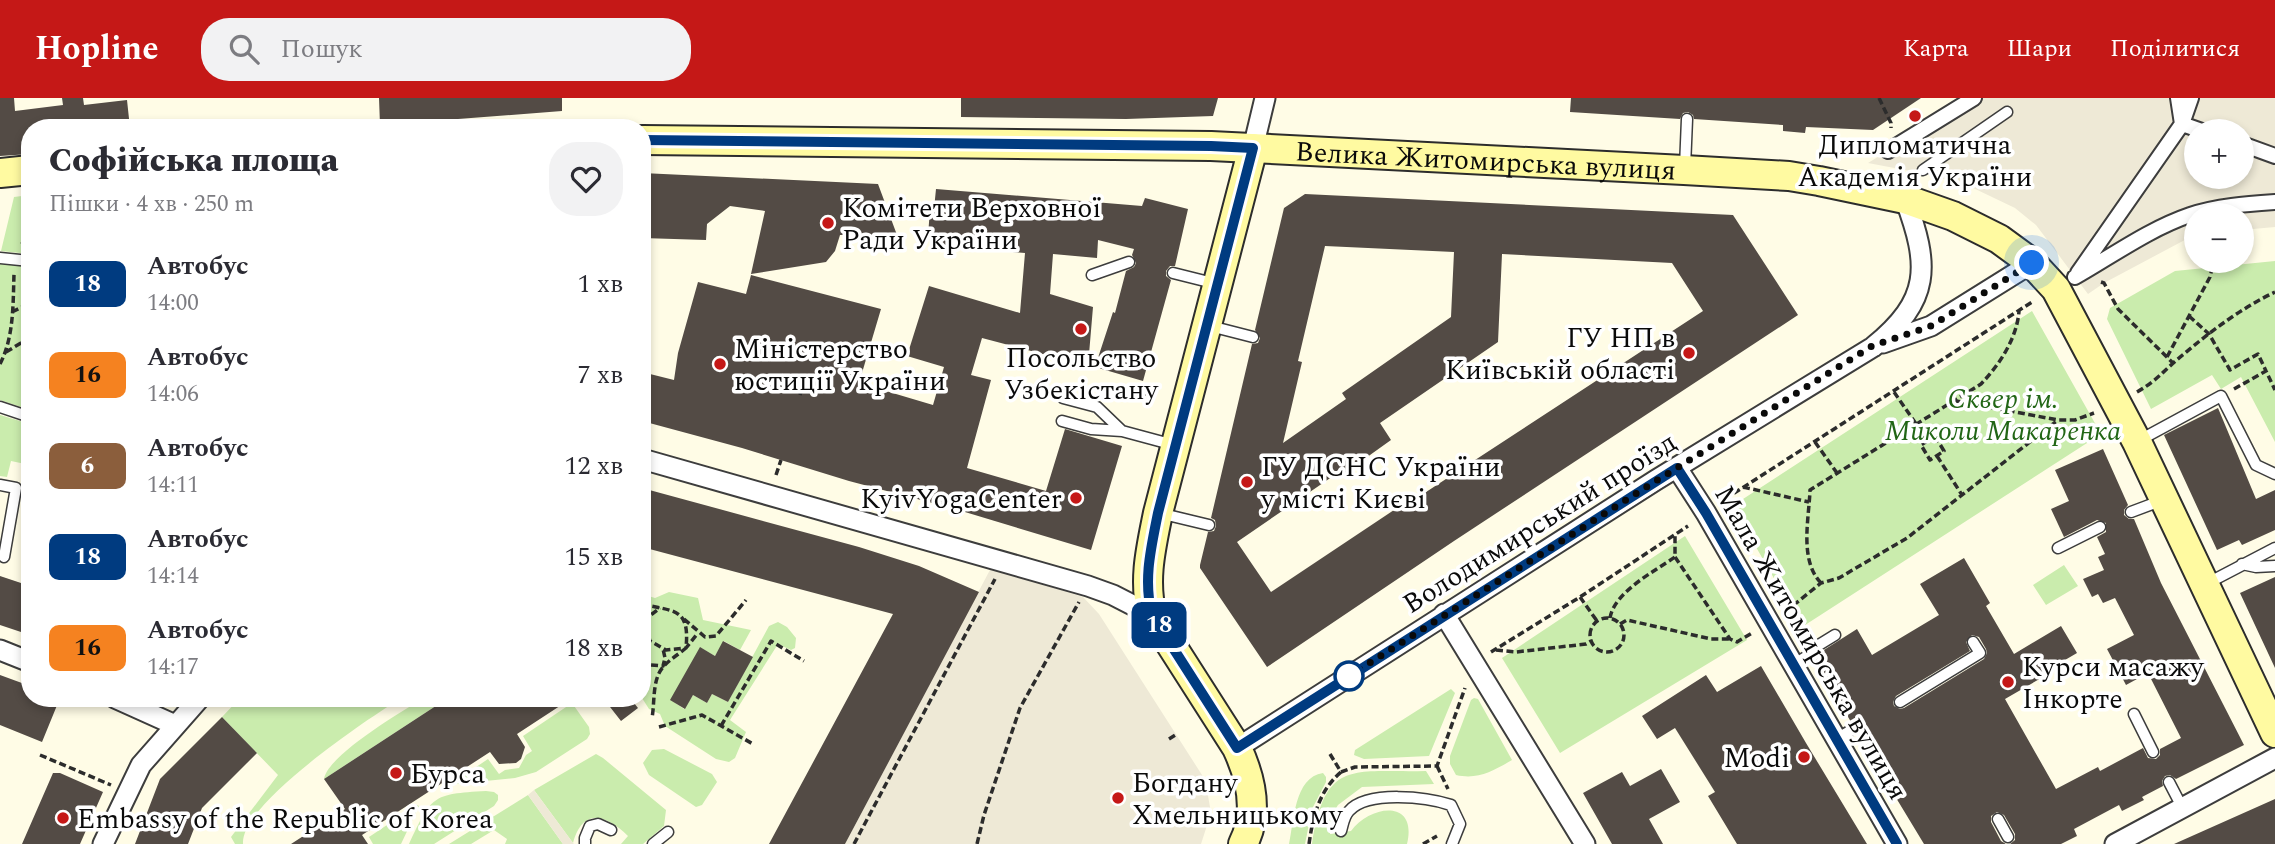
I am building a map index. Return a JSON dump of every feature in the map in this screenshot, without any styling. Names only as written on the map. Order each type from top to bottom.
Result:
[{"type":"main road","name":"Велика Житомирська вулиця","points":[[651,140],[1211,146],[1789,176],[1905,200],[1953,216],[1999,239],[2032,263],[2056,289],[2137,442],[2275,733]]},
{"type":"main road","points":[[1244,844],[1249,834],[1252,803],[1246,767],[1237,748],[1152,615],[1147,572],[1158,513],[1253,148]]},
{"type":"main road","points":[[0,173],[21,171]]},
{"type":"street","points":[[1253,148],[1265,98]]},
{"type":"street","points":[[1888,151],[1974,98]]},
{"type":"street","points":[[2178,98],[2182,124]]},
{"type":"street","points":[[2075,277],[2182,124],[2191,98]]},
{"type":"street","points":[[2254,148],[2275,156]]},
{"type":"street","name":"Володимирський проїзд","points":[[1237,748],[1444,614],[1872,346],[1895,328],[1912,305],[1919,286],[1922,261],[1905,200]]},
{"type":"street","points":[[2075,277],[2168,224],[2190,215],[2213,209],[2275,202]]},
{"type":"street","name":"Володимирський проїзд","points":[[1872,346],[1931,326],[2032,263]]},
{"type":"street","points":[[651,462],[1088,586],[1113,595],[1152,615]]},
{"type":"street","name":"Мала Житомирська вулиця","points":[[1677,468],[1706,513],[1893,843]]},
{"type":"street","points":[[1444,614],[1585,844]]},
{"type":"street","points":[[0,650],[21,658]]},
{"type":"street","points":[[135,707],[174,725]]},
{"type":"street","points":[[103,844],[141,765],[191,707]]},
{"type":"street","points":[[2120,843],[2275,758]]},
{"type":"lane","points":[[1923,170],[2007,112]]},
{"type":"lane","points":[[1684,170],[1687,119]]},
{"type":"lane","points":[[0,258],[21,260]]},
{"type":"lane","points":[[1092,275],[1129,262]]},
{"type":"lane","points":[[1173,273],[1218,284]]},
{"type":"lane","points":[[1207,325],[1253,337]]},
{"type":"lane","points":[[2137,442],[2221,397],[2256,465],[2275,474]]},
{"type":"lane","points":[[1063,398],[1097,407],[1122,431]]},
{"type":"lane","points":[[0,407],[21,414]]},
{"type":"lane","points":[[1062,421],[1091,429],[1122,431],[1176,445]]},
{"type":"lane","points":[[0,485],[16,488],[4,556]]},
{"type":"lane","points":[[2131,512],[2165,499]]},
{"type":"lane","points":[[1158,513],[1209,525]]},
{"type":"lane","points":[[2058,548],[2100,527]]},
{"type":"lane","points":[[2205,584],[2275,548]]},
{"type":"lane","points":[[2242,564],[2256,567],[2275,566]]},
{"type":"lane","points":[[1792,665],[1835,635]]},
{"type":"lane","points":[[1900,702],[1980,653],[1973,642]]},
{"type":"lane","points":[[2134,715],[2154,752]]},
{"type":"lane","points":[[1836,739],[1855,728]]},
{"type":"lane","points":[[2169,782],[2182,807]]},
{"type":"lane","points":[[1341,831],[1350,809],[1362,803],[1375,799],[1419,798],[1451,805],[1460,824],[1452,844]]},
{"type":"lane","points":[[1998,819],[2008,837]]},
{"type":"lane","points":[[585,844],[590,826],[598,824],[611,830]]},
{"type":"lane","points":[[653,844],[668,831]]},
{"type":"path","points":[[1879,98],[1891,123],[1888,151]]},
{"type":"path","points":[[0,364],[6,352],[12,312],[15,259],[21,246]]},
{"type":"path","points":[[2167,357],[2211,273]]},
{"type":"path","points":[[2075,277],[2104,283],[2118,309],[2174,363]]},
{"type":"path","points":[[2136,393],[2157,380],[2209,334],[2254,302],[2275,292]]},
{"type":"path","points":[[1724,499],[2032,302]]},
{"type":"path","points":[[12,312],[21,308]]},
{"type":"path","points":[[1821,583],[1809,566],[1810,490],[1981,384],[1991,374],[2013,338],[2018,327],[2019,311]]},
{"type":"path","points":[[2189,316],[2209,334],[2230,370],[2258,355],[2275,390]]},
{"type":"path","points":[[6,352],[21,343]]},
{"type":"path","points":[[2221,397],[2266,371]]},
{"type":"path","points":[[800,395],[806,375]]},
{"type":"path","points":[[1134,391],[1147,394]]},
{"type":"path","points":[[1894,392],[1928,441]]},
{"type":"path","points":[[1955,400],[2058,420],[2075,420],[2094,413]]},
{"type":"path","points":[[1786,612],[1821,583],[1839,578],[1907,538],[2058,420]]},
{"type":"path","points":[[1935,436],[1944,451],[1930,460],[1921,445],[1928,441],[1935,436]]},
{"type":"path","points":[[1815,442],[1837,473]]},
{"type":"path","points":[[1937,456],[1962,495]]},
{"type":"path","points":[[776,475],[781,460]]},
{"type":"path","points":[[1743,487],[1809,502]]},
{"type":"path","points":[[1475,662],[1688,526]]},
{"type":"path","points":[[1675,535],[1675,557],[1730,639]]},
{"type":"path","points":[[1610,618],[1611,612],[1630,588],[1675,557]]},
{"type":"path","points":[[854,844],[996,577]]},
{"type":"path","points":[[977,844],[1020,708],[1083,597]]},
{"type":"path","points":[[1580,597],[1597,621]]},
{"type":"path","points":[[651,606],[671,609],[705,637],[716,636],[746,600]]},
{"type":"path","points":[[651,613],[660,608]]},
{"type":"path","points":[[683,618],[687,632],[686,648]]},
{"type":"path","points":[[1610,618],[1620,624],[1624,636],[1615,650],[1598,650],[1591,641],[1590,630],[1597,621],[1610,618]]},
{"type":"path","points":[[1620,624],[1627,620],[1710,639],[1730,639],[1737,642],[1752,633]]},
{"type":"path","points":[[651,665],[663,666],[686,648],[698,633]]},
{"type":"path","points":[[721,726],[771,641],[804,661]]},
{"type":"path","points":[[1494,650],[1516,652],[1586,644],[1591,641]]},
{"type":"path","points":[[651,642],[666,650],[686,648]]},
{"type":"path","points":[[652,718],[656,699],[654,684],[665,658],[662,648]]},
{"type":"path","points":[[1447,784],[1437,766],[1466,685]]},
{"type":"path","points":[[659,727],[702,715],[753,744]]},
{"type":"path","points":[[1169,739],[1177,734]]},
{"type":"path","points":[[1330,754],[1341,772]]},
{"type":"path","points":[[40,755],[120,789]]},
{"type":"path","points":[[1309,844],[1320,799],[1329,783],[1341,772],[1355,767],[1437,766]]},
{"type":"green space","points":[[21,196],[21,253],[1,251],[14,197]]},
{"type":"green space","points":[[2275,261],[2275,442],[2241,377],[2221,389],[2212,375],[2151,409],[2107,319],[2110,308],[2175,271],[2254,273],[2254,263]]},
{"type":"green space","points":[[0,263],[21,264],[21,407],[0,400]]},
{"type":"green space","name":"Сквер ім. Миколи Макаренка","points":[[2032,311],[2101,434],[1802,627],[1741,521],[1738,509],[1743,499]]},
{"type":"green space","points":[[0,415],[21,421],[21,463],[11,461],[7,477],[0,476]]},
{"type":"green space","points":[[1685,536],[1747,640],[1560,753],[1502,658]]},
{"type":"green space","points":[[2064,565],[2078,586],[2046,605],[2033,585]]},
{"type":"green space","points":[[669,592],[698,598],[703,620],[751,630],[740,650],[724,641],[715,656],[701,648],[671,700],[684,709],[693,695],[707,703],[712,694],[728,702],[769,626],[778,622],[787,627],[796,638],[795,648],[791,650],[778,644],[730,720],[746,732],[735,758],[729,762],[716,759],[665,726],[660,714],[648,707],[651,707],[651,597],[655,598]]},
{"type":"green space","points":[[1451,689],[1455,693],[1429,756],[1364,759],[1354,755],[1355,750]]},
{"type":"green space","points":[[1474,698],[1478,699],[1512,760],[1478,775],[1456,775],[1450,764],[1450,756]]},
{"type":"green space","points":[[231,707],[388,707],[336,743],[283,786],[262,807],[248,827],[243,844],[235,844],[231,837],[278,775],[222,717]]},
{"type":"green space","points":[[409,707],[434,707],[324,779],[328,769],[338,758],[383,723]]},
{"type":"green space","points":[[566,707],[575,707],[589,727],[590,734],[587,739],[536,772],[515,778],[456,784],[454,782],[488,759],[499,774],[505,770],[519,768],[526,755],[532,751],[523,736]]},
{"type":"green space","points":[[664,749],[712,774],[717,782],[702,805],[696,807],[649,775],[643,763],[652,750]]},
{"type":"green space","points":[[596,754],[666,810],[664,826],[643,844],[621,844],[628,836],[612,823],[596,818],[583,824],[573,843],[534,790]]},
{"type":"green space","points":[[1426,771],[1434,784],[1362,787],[1338,805],[1331,816],[1330,834],[1351,831],[1359,822],[1380,812],[1390,810],[1399,813],[1406,819],[1409,829],[1407,844],[1312,844],[1325,797],[1335,784],[1347,776],[1361,772]]},
{"type":"green space","points":[[1323,773],[1326,782],[1312,809],[1305,844],[1289,844],[1301,791],[1313,776]]},
{"type":"green space","points":[[486,791],[498,795],[494,806],[434,844],[409,844],[423,816],[436,801],[454,794]]},
{"type":"green space","points":[[528,795],[563,844],[505,844],[507,839],[494,830],[471,844],[449,844]]},
{"type":"green space","points":[[419,806],[401,844],[373,844],[369,837]]},
{"type":"shaded area","points":[[1974,98],[2275,98],[2275,227],[2254,229],[2254,203],[2184,203],[2184,240],[2088,294],[2036,225],[2015,208],[1969,186],[1868,163]]},
{"type":"shaded area","points":[[991,568],[1083,597],[1099,614],[1202,775],[1211,813],[1201,844],[845,844]]},
{"type":"shaded area","points":[[534,790],[574,844],[563,844],[528,795]]},
{"type":"building","points":[[0,98],[14,98],[15,111],[63,105],[62,98],[83,98],[84,105],[127,100],[129,119],[21,119],[21,155],[0,156]]},
{"type":"building","points":[[379,98],[562,98],[562,111],[458,119],[380,119]]},
{"type":"building","points":[[961,98],[1218,98],[1213,116],[1126,119],[961,117]]},
{"type":"building","points":[[1571,98],[1921,98],[1873,130],[1806,127],[1805,133],[1783,131],[1783,125],[1694,119],[1688,112],[1683,113],[1680,119],[1570,112]]},
{"type":"building","name":"Комітети Верховної Ради України","points":[[651,173],[878,184],[897,235],[840,235],[835,251],[826,262],[751,274],[765,211],[730,206],[707,224],[706,240],[651,238]]},
{"type":"building","points":[[936,189],[1142,206],[1145,198],[1188,209],[1175,266],[1170,266],[1166,271],[1166,276],[1171,280],[1143,381],[1095,367],[1113,312],[1115,313],[1126,271],[1136,263],[1132,255],[1134,249],[1098,240],[1097,258],[1053,254],[1050,294],[1093,307],[1088,366],[982,338],[971,375],[991,380],[967,468],[1046,491],[1065,429],[1122,446],[1091,550],[651,423],[651,374],[674,380],[678,353],[698,282],[746,294],[751,275],[881,309],[859,383],[933,405],[944,367],[907,356],[929,286],[1020,313],[1025,253],[932,245],[933,236],[928,236],[930,209],[934,209]]},
{"type":"building","points":[[1305,194],[1733,215],[1798,315],[1267,667],[1200,565],[1208,532],[1214,531],[1216,526],[1215,520],[1211,518],[1252,344],[1258,343],[1260,338],[1255,330],[1284,208]],"holes":[[[1325,246],[1454,252],[1451,317],[1342,393],[1346,399],[1283,443],[1302,362],[1298,361]],[[1502,254],[1672,263],[1703,311],[1271,592],[1237,542],[1339,472],[1342,475],[1391,440],[1380,423],[1498,342]]]},
{"type":"building","points":[[2218,408],[2256,499],[2275,490],[2275,530],[2242,545],[2239,540],[2217,550],[2164,435]]},
{"type":"building","points":[[2103,449],[2128,505],[2124,515],[2134,519],[2161,583],[2244,745],[2176,779],[2170,775],[2165,776],[2163,786],[2142,797],[2144,800],[2122,811],[2119,805],[2074,829],[2077,836],[2061,844],[2010,844],[2015,840],[2015,834],[2004,815],[1997,812],[1991,816],[1991,822],[2001,841],[2006,844],[1924,844],[1858,735],[1862,729],[1861,724],[1851,722],[1815,660],[1816,655],[1857,629],[1872,655],[1939,615],[1920,584],[1964,558],[1990,603],[1986,606],[2014,654],[2061,626],[2077,653],[2005,699],[2056,789],[2098,767],[2100,771],[2143,748],[2148,758],[2156,759],[2160,755],[2160,749],[2181,738],[2148,673],[2126,685],[2107,649],[2134,635],[2115,598],[2103,603],[2098,594],[2092,597],[2083,579],[2104,570],[2098,557],[2105,554],[2097,537],[2106,532],[2106,523],[2097,520],[2064,537],[2051,509],[2069,501],[2055,470]],"holes":[[[1972,635],[1979,637],[1987,653],[1984,659],[1904,708],[1894,706],[1896,696],[1970,651],[1966,642]]]},
{"type":"building","points":[[651,490],[859,547],[919,566],[979,592],[845,844],[769,844],[893,614],[651,549]]},
{"type":"building","points":[[0,576],[21,583],[21,632],[0,625]]},
{"type":"building","points":[[2275,577],[2275,668],[2240,593]]},
{"type":"building","points":[[723,641],[753,657],[728,702],[712,694],[707,703],[693,695],[685,709],[670,700],[700,647],[715,656]]},
{"type":"building","points":[[1761,666],[1867,844],[1737,844],[1708,796],[1715,792],[1675,728],[1657,739],[1642,716],[1706,675],[1717,692]]},
{"type":"building","points":[[0,675],[21,683],[21,707],[56,707],[42,742],[0,725]]},
{"type":"building","name":"Бурса","points":[[434,707],[558,707],[517,734],[525,747],[521,759],[516,763],[499,764],[490,752],[362,835],[368,844],[291,844],[345,809],[324,779]]},
{"type":"building","points":[[610,707],[637,707],[638,708],[621,721]]},
{"type":"building","points":[[222,717],[257,753],[202,808],[188,844],[135,844],[160,779]]},
{"type":"building","points":[[1661,769],[1680,802],[1649,819],[1663,844],[1612,844],[1583,793],[1622,772],[1630,786]]},
{"type":"building","points":[[53,773],[60,773],[103,792],[80,844],[22,844]]},
{"type":"building","points":[[2275,799],[2275,844],[2174,844]]},
{"type":"bus line","name":"18","points":[[651,140],[1253,148],[1158,513],[1147,572],[1152,615],[1237,748],[1677,468],[1706,513],[1897,844]]},
{"type":"place","name":"Дипломатична Академія України","points":[[1915,116]]},
{"type":"place","name":"Комітети Верховної Ради України","points":[[828,223]]},
{"type":"place","name":"Посольство Узбекістану","points":[[1081,329]]},
{"type":"place","name":"ГУ НП в Київській області","points":[[1689,353]]},
{"type":"place","name":"Міністерство юстиції України","points":[[720,364]]},
{"type":"place","name":"ГУ ДСНС України у місті Києві","points":[[1247,482]]},
{"type":"place","name":"KyivYogaCenter","points":[[1076,498]]},
{"type":"place","name":"Курси масажу Інкорте","points":[[2008,682]]},
{"type":"place","name":"Modi","points":[[1804,757]]},
{"type":"place","name":"Бурса","points":[[396,773]]},
{"type":"place","name":"Богдану Хмельницькому","points":[[1118,798]]},
{"type":"place","name":"Embassy of the Republic of Korea","points":[[63,818]]},
{"type":"route","points":[[1349,676],[1872,346],[1931,326],[2032,263]]}]
